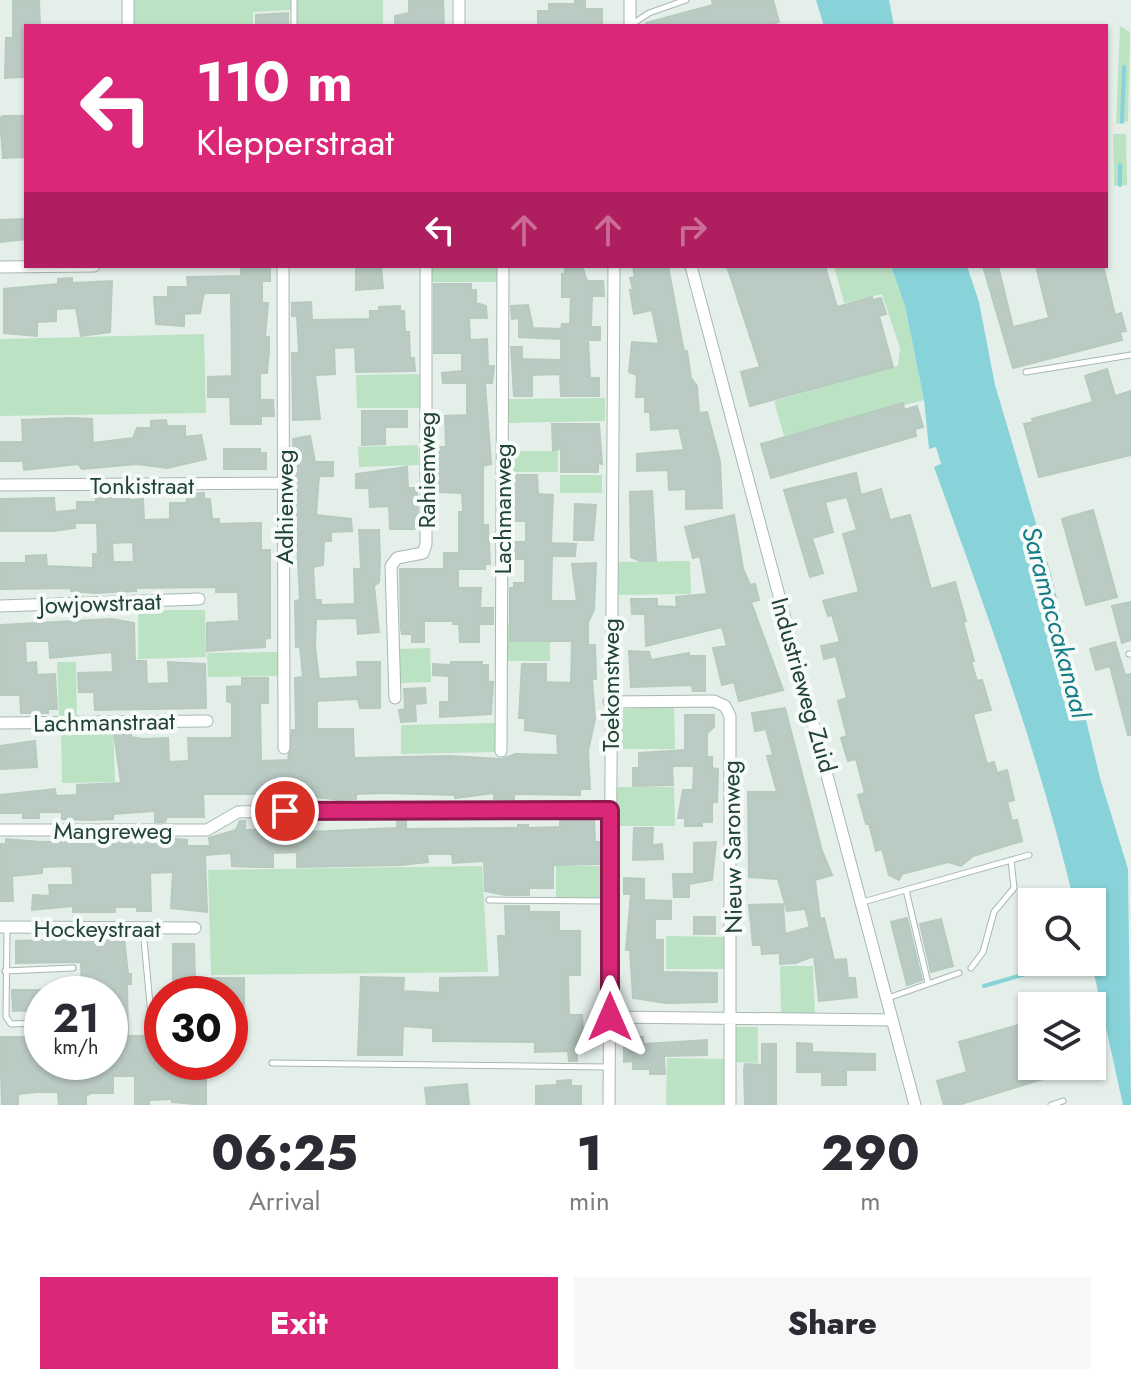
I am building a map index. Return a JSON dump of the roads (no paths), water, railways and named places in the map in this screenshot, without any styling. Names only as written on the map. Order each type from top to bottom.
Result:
[{"type":"street","points":[[128,0],[128,24]]},
{"type":"street","points":[[459,0],[459,24]]},
{"type":"street","points":[[630,0],[630,24]]},
{"type":"street","points":[[0,267],[24,267]]},
{"type":"street","name":"Adhienweg","points":[[283,268],[284,748]]},
{"type":"street","name":"Rahiemweg","points":[[395,698],[391,566],[397,558],[423,553],[426,544],[426,268]]},
{"type":"street","name":"Lachmanweg","points":[[501,751],[503,268]]},
{"type":"street","name":"Toekomstweg","points":[[609,1105],[614,268]]},
{"type":"street","name":"Industrieweg Zuid","points":[[692,268],[915,1105]]},
{"type":"street","name":"Tonkistraat","points":[[0,485],[284,483]]},
{"type":"street","name":"Jowjowstraat","points":[[0,606],[199,599]]},
{"type":"street","name":"Nieuw Saronweg","points":[[609,702],[714,701],[725,706],[730,716],[730,1105]]},
{"type":"street","name":"Lachmanstraat","points":[[0,723],[207,721]]},
{"type":"street","name":"Mangreweg","points":[[0,830],[207,830],[238,812],[610,810]]},
{"type":"street","name":"Hockeystraat","points":[[3,927],[195,928]]},
{"type":"street","points":[[610,1017],[891,1020]]},
{"type":"lane","points":[[294,0],[294,24]]},
{"type":"lane","points":[[633,24],[649,13],[686,0]]},
{"type":"lane","points":[[1026,372],[1131,355]]},
{"type":"lane","points":[[863,902],[1029,855]]},
{"type":"lane","points":[[971,968],[983,952],[996,909],[1014,888],[1011,860]]},
{"type":"lane","points":[[906,890],[928,983]]},
{"type":"lane","points":[[489,900],[610,901]]},
{"type":"lane","points":[[3,927],[6,1017],[11,1024],[24,1024]]},
{"type":"lane","points":[[143,928],[147,976]]},
{"type":"lane","points":[[5,971],[73,968]]},
{"type":"lane","points":[[886,999],[959,973]]},
{"type":"lane","points":[[272,1063],[609,1068]]},
{"type":"lane","points":[[1051,1105],[1063,1101]]},
{"type":"water","points":[[816,0],[889,0],[894,24],[823,24]]},
{"type":"water","name":"Saramaccakanaal","points":[[892,268],[968,268],[979,302],[995,385],[1051,574],[1100,778],[1128,869],[1131,1105],[1123,1105],[1106,1028],[1106,992],[1098,992],[1095,976],[1106,976],[1106,888],[1070,888],[1028,737],[934,467],[941,464],[936,447],[929,449],[924,400],[905,306]]},
{"type":"waterway","points":[[1122,122],[1124,67]]},
{"type":"waterway","points":[[1120,165],[1120,185]]},
{"type":"waterway","points":[[984,986],[1019,976]]}]
